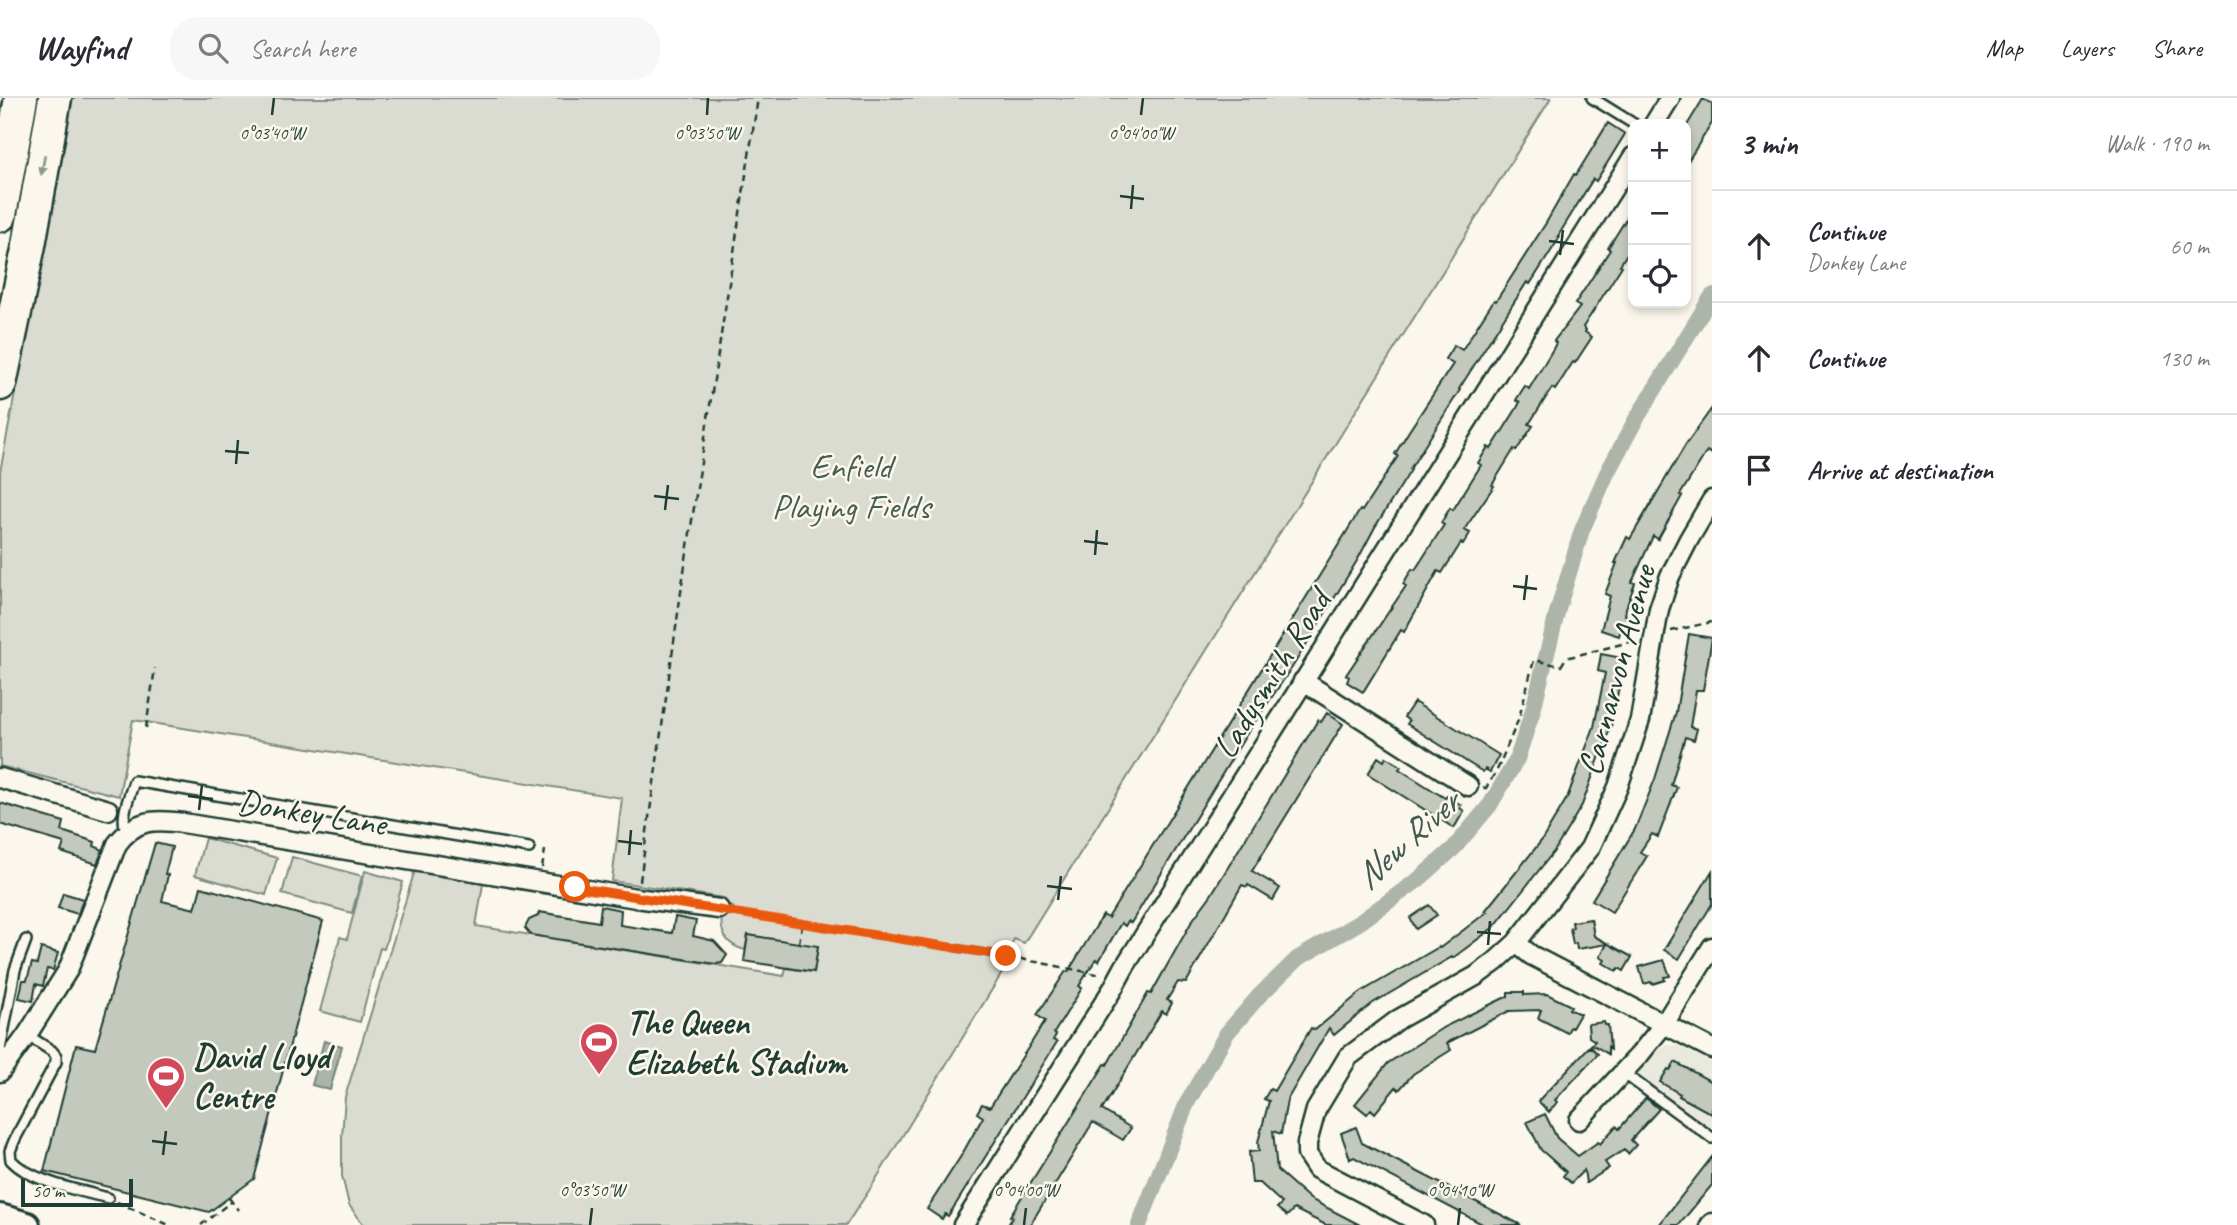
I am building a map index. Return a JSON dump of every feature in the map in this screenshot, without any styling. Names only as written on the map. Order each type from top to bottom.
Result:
[{"type":"highway","points":[[0,384],[29,245],[55,98]]},
{"type":"highway","points":[[0,215],[12,125]]},
{"type":"street","points":[[1657,119],[1670,98]]},
{"type":"street","name":"Ladysmith Road","points":[[963,1225],[1628,165]]},
{"type":"street","name":"Carnarvon Avenue","points":[[1424,1225],[1317,1169],[1307,1154],[1307,1143],[1316,1110],[1348,1057],[1399,1019],[1476,976],[1516,943],[1590,848],[1629,758],[1640,720],[1659,609],[1670,576],[1712,500]]},
{"type":"street","points":[[1303,681],[1476,787]]},
{"type":"street","points":[[0,778],[108,810]]},
{"type":"street","name":"Donkey Lane","points":[[127,832],[150,821],[176,822],[636,898],[719,909]]},
{"type":"street","points":[[4,1068],[68,970],[111,858],[127,832]]},
{"type":"street","points":[[1516,943],[1531,955],[1712,1049]]},
{"type":"street","points":[[1578,1120],[1664,1024],[1712,947]]},
{"type":"street","points":[[0,1217],[27,1225]]},
{"type":"lane","points":[[1592,98],[1628,120]]},
{"type":"lane","points":[[127,832],[123,822],[134,781],[529,848]]},
{"type":"lane","points":[[4,1068],[0,1050],[15,970],[26,940]]},
{"type":"lane","points":[[27,1035],[52,1051],[56,1062],[15,1139],[10,1151],[11,1160],[18,1168],[33,1175],[108,1198]]},
{"type":"lane","points":[[1622,1072],[1712,1138]]},
{"type":"path","points":[[636,898],[758,98]]},
{"type":"path","points":[[1667,632],[1712,622]]},
{"type":"path","points":[[1476,787],[1486,788],[1498,768],[1520,718],[1534,660],[1561,666],[1566,658],[1645,638]]},
{"type":"path","points":[[146,728],[155,668]]},
{"type":"path","points":[[719,909],[1006,956],[1109,978]]},
{"type":"path","points":[[799,943],[803,921]]},
{"type":"path","points":[[108,1198],[169,1225]]},
{"type":"path","points":[[201,1225],[230,1200],[238,1210]]},
{"type":"shaded area","points":[[324,1041],[342,1046],[330,1090],[312,1085]]},
{"type":"shaded area","points":[[1667,1045],[1679,1046],[1712,1063],[1712,1141],[1627,1080],[1655,1050]]},
{"type":"green space","name":"Enfield Playing Fields","points":[[71,98],[1551,98],[1024,943],[1014,939],[1008,953],[952,944],[952,951],[1010,960],[846,1225],[364,1225],[349,1205],[342,1176],[345,1097],[415,870],[484,878],[476,926],[784,976],[786,968],[814,972],[818,947],[748,935],[745,950],[733,945],[725,937],[722,913],[734,914],[733,907],[724,906],[724,898],[612,881],[622,798],[133,720],[119,796],[0,766],[0,472]]},
{"type":"green space","points":[[205,838],[277,858],[266,895],[195,875]]},
{"type":"green space","points":[[292,857],[362,876],[352,913],[282,894]]},
{"type":"green space","points":[[365,871],[403,882],[384,949],[380,948],[360,1022],[320,1011],[340,937],[347,939]]},
{"type":"building","points":[[1703,99],[1712,104],[1712,123],[1691,156],[1691,119]]},
{"type":"building","points":[[1608,123],[1625,134],[1596,181],[1593,179],[1558,236],[1560,237],[1530,284],[1527,282],[1459,389],[1293,666],[1248,732],[1131,923],[1128,921],[1125,926],[1121,923],[1099,961],[1096,959],[1079,986],[1082,988],[1054,1033],[1056,1035],[1053,1040],[1057,1042],[956,1204],[948,1216],[945,1214],[942,1219],[927,1209],[983,1117],[977,1113],[982,1104],[990,1107],[1028,1048],[1045,1021],[1037,1015],[1066,971],[1068,972],[1103,915],[1108,918],[1360,510],[1362,511],[1398,456],[1395,454],[1453,364],[1445,359],[1454,345],[1462,350],[1494,300],[1496,301]]},
{"type":"building","points":[[1628,216],[1628,252],[1583,327],[1592,337],[1555,390],[1552,388],[1529,424],[1533,426],[1516,451],[1514,449],[1492,485],[1494,486],[1464,530],[1470,533],[1463,545],[1461,543],[1442,573],[1438,571],[1404,632],[1401,630],[1363,692],[1347,682],[1349,677],[1346,675],[1406,586],[1403,584],[1412,569],[1415,570],[1444,525],[1441,523],[1450,508],[1453,510],[1478,470],[1481,465],[1478,463],[1488,447],[1491,449],[1517,408],[1520,402],[1516,400],[1525,386],[1529,389],[1553,349],[1556,343],[1554,341],[1580,307],[1575,304],[1610,250],[1608,248]]},
{"type":"building","points":[[1712,408],[1712,454],[1707,451],[1680,495],[1682,496],[1658,539],[1653,536],[1632,582],[1635,583],[1626,608],[1625,615],[1629,617],[1625,631],[1621,629],[1619,636],[1601,630],[1610,596],[1605,594],[1627,537],[1630,539],[1686,444]]},
{"type":"building","points":[[1689,634],[1712,638],[1703,690],[1696,690],[1690,727],[1697,729],[1694,740],[1685,737],[1671,785],[1677,787],[1658,837],[1652,834],[1640,852],[1647,856],[1612,912],[1592,900],[1635,829],[1655,779],[1676,712]]},
{"type":"building","points":[[1601,654],[1622,658],[1619,672],[1622,672],[1611,726],[1582,805],[1555,850],[1494,927],[1453,958],[1373,1003],[1334,1035],[1329,1028],[1287,1100],[1281,1134],[1273,1131],[1277,1170],[1310,1199],[1360,1225],[1326,1225],[1294,1209],[1287,1216],[1277,1208],[1282,1203],[1260,1183],[1252,1183],[1249,1152],[1259,1151],[1258,1142],[1269,1101],[1264,1099],[1270,1089],[1274,1091],[1311,1028],[1315,1030],[1361,992],[1440,948],[1487,912],[1485,911],[1542,840],[1567,798],[1594,727],[1605,673],[1598,671]]},
{"type":"building","points":[[1414,702],[1499,755],[1490,772],[1485,769],[1483,772],[1407,724],[1409,721],[1404,717]]},
{"type":"building","points":[[1327,713],[1343,724],[1252,871],[1280,888],[1273,900],[1248,885],[1242,885],[1186,983],[1178,982],[1167,1000],[1172,1003],[1166,1014],[1162,1011],[1102,1110],[1131,1128],[1123,1140],[1093,1122],[1030,1225],[1008,1225],[1013,1217],[1010,1216],[1105,1064],[1107,1065],[1148,993],[1151,994],[1192,921],[1211,895],[1318,720],[1321,722]]},
{"type":"building","points":[[1378,757],[1384,761],[1386,757],[1401,766],[1399,769],[1461,805],[1460,808],[1464,811],[1454,828],[1368,774]]},
{"type":"building","points":[[0,803],[64,822],[62,831],[95,842],[94,846],[103,850],[97,864],[61,852],[64,843],[0,824]]},
{"type":"building","name":"David Lloyd Centre","points":[[155,843],[172,847],[162,901],[195,909],[201,887],[323,921],[254,1179],[209,1212],[44,1171],[76,1045],[95,1049]]},
{"type":"building","points":[[1712,871],[1712,904],[1679,959],[1664,950]]},
{"type":"building","points":[[63,893],[83,899],[78,914],[58,908]]},
{"type":"building","points":[[1429,905],[1437,915],[1416,929],[1410,918]]},
{"type":"building","points":[[601,906],[621,910],[620,925],[672,933],[675,917],[696,921],[693,936],[714,941],[727,955],[722,963],[716,964],[531,935],[525,928],[529,920],[538,916],[539,912],[599,922]]},
{"type":"building","points":[[1591,919],[1594,936],[1632,957],[1624,971],[1619,968],[1617,971],[1603,963],[1605,960],[1600,957],[1607,944],[1577,949],[1576,943],[1573,944],[1570,928],[1573,928],[1572,922]]},
{"type":"building","points":[[748,935],[818,946],[814,972],[744,961]]},
{"type":"building","points":[[41,948],[58,953],[53,970],[47,969],[43,986],[36,984],[33,1001],[19,998],[23,980],[27,980],[32,963],[37,964]]},
{"type":"building","points":[[1664,960],[1670,976],[1652,984],[1644,984],[1639,967]]},
{"type":"building","points":[[1508,992],[1524,992],[1524,995],[1547,994],[1571,1006],[1569,1009],[1580,1014],[1567,1033],[1538,1018],[1541,1010],[1509,1011],[1447,1043],[1451,1050],[1413,1074],[1399,1090],[1396,1087],[1375,1113],[1371,1109],[1367,1114],[1355,1104],[1388,1063],[1444,1027],[1508,996]]},
{"type":"building","points":[[1604,1022],[1608,1025],[1608,1054],[1595,1046],[1589,1047],[1595,1041],[1589,1037],[1588,1024]]},
{"type":"building","points":[[1588,1048],[1598,1054],[1555,1100],[1557,1102],[1549,1112],[1538,1101]]},
{"type":"building","points":[[1675,1062],[1712,1082],[1712,1114],[1660,1082]]},
{"type":"building","points":[[1646,1098],[1659,1109],[1631,1140],[1636,1145],[1628,1154],[1624,1150],[1605,1162],[1609,1168],[1586,1183],[1584,1170],[1571,1183],[1563,1176],[1566,1172],[1541,1150],[1527,1122],[1545,1114],[1557,1138],[1578,1156],[1598,1142],[1600,1144],[1616,1126],[1619,1129]]},
{"type":"building","points":[[1356,1127],[1362,1143],[1521,1225],[1484,1225],[1354,1157],[1350,1159],[1341,1133]]},
{"type":"building","points":[[1712,1157],[1712,1185],[1679,1225],[1659,1225]]},
{"type":"waterway","name":"New River","points":[[1139,1225],[1187,1103],[1227,1033],[1259,996],[1297,959],[1360,922],[1418,880],[1454,848],[1490,805],[1517,759],[1582,530],[1607,473],[1635,421],[1712,296]]},
{"type":"place","name":"The Queen Elizabeth Stadium","points":[[599,1076]]},
{"type":"place","name":"David Lloyd Centre","points":[[166,1110]]},
{"type":"route","points":[[575,887],[1006,956]]}]
